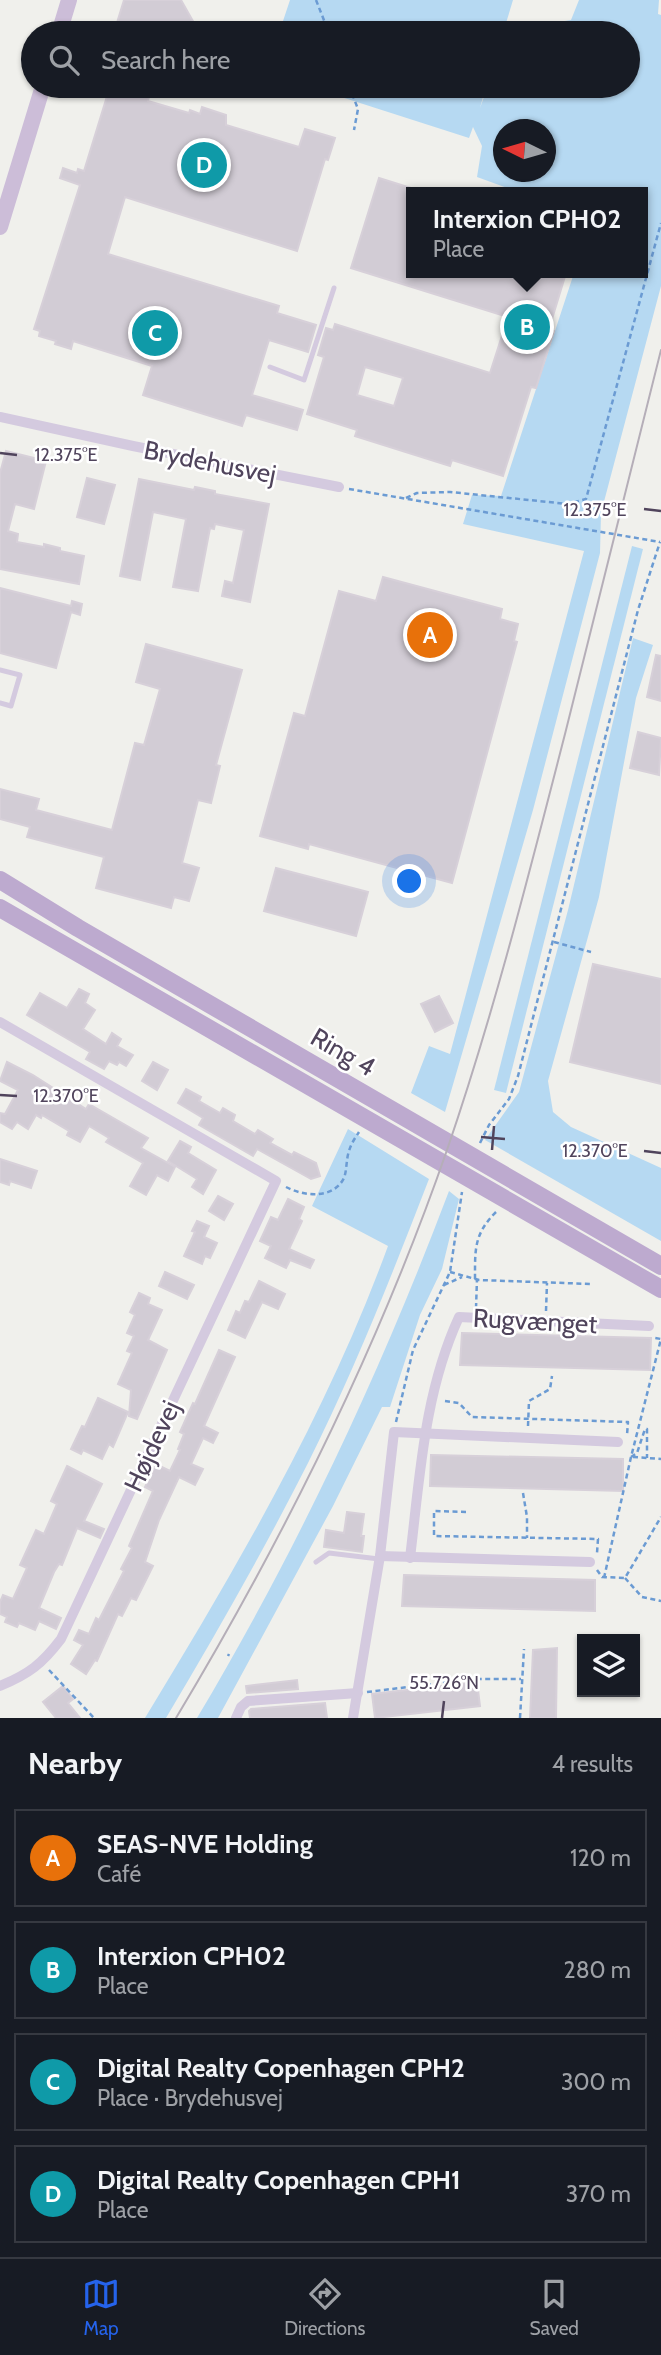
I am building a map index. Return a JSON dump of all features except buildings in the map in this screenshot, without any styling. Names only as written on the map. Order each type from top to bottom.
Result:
[{"type":"main road","name":"Ring 4","points":[[0,880],[78,929],[661,1266]]},
{"type":"main road","name":"Ring 4","points":[[0,908],[661,1289]]},
{"type":"street","points":[[63,21],[69,0]]},
{"type":"street","points":[[0,227],[39,98]]},
{"type":"street","name":"Brydehusvej","points":[[0,417],[339,487]]},
{"type":"street","points":[[0,1021],[275,1181]]},
{"type":"street","name":"Højdevej","points":[[0,1686],[22,1676],[42,1662],[61,1639],[275,1181]]},
{"type":"street","name":"Rugvænget","points":[[410,1558],[431,1400],[447,1342],[459,1317],[649,1326]]},
{"type":"street","points":[[354,1718],[379,1558],[394,1432],[528,1438],[623,1438]]},
{"type":"street","points":[[379,1558],[593,1566]]},
{"type":"street","points":[[236,1718],[241,1707],[248,1701],[358,1693]]},
{"type":"lane","points":[[270,367],[304,380],[334,288]]},
{"type":"lane","points":[[0,670],[20,675],[11,706],[0,703]]},
{"type":"lane","points":[[316,1562],[329,1553],[379,1558]]},
{"type":"path","points":[[316,0],[324,21]]},
{"type":"path","points":[[354,98],[358,109],[354,130]]},
{"type":"path","points":[[648,271],[661,223]]},
{"type":"path","points":[[406,498],[417,493],[450,492],[568,504],[586,499],[646,278]]},
{"type":"path","points":[[339,487],[660,542],[638,610],[518,1076],[509,1099],[489,1125],[477,1150]]},
{"type":"path","points":[[552,942],[591,952]]},
{"type":"path","points":[[275,1181],[297,1193],[313,1195],[338,1187],[345,1176],[349,1149],[359,1132]]},
{"type":"path","points":[[394,1432],[413,1350],[450,1272],[459,1200],[464,1188]]},
{"type":"path","points":[[475,1318],[477,1238],[496,1212]]},
{"type":"path","points":[[450,1272],[476,1279],[591,1284]]},
{"type":"path","points":[[443,1284],[462,1277]]},
{"type":"path","points":[[546,1320],[547,1283]]},
{"type":"path","points":[[661,1339],[631,1457],[605,1578],[625,1578],[642,1597],[661,1601]]},
{"type":"path","points":[[528,1438],[529,1401],[550,1389],[552,1376]]},
{"type":"path","points":[[431,1400],[459,1403],[472,1417],[628,1422],[623,1438]]},
{"type":"path","points":[[631,1457],[637,1453],[647,1429],[647,1458]]},
{"type":"path","points":[[631,1457],[661,1458]]},
{"type":"path","points":[[523,1493],[527,1538]]},
{"type":"path","points":[[466,1512],[434,1511],[434,1536],[598,1539],[593,1566]]},
{"type":"path","points":[[625,1578],[661,1517]]},
{"type":"path","points":[[520,1718],[524,1649]]},
{"type":"path","points":[[42,1662],[94,1718]]},
{"type":"path","points":[[358,1693],[474,1679],[521,1679]]},
{"type":"shaded area","points":[[290,0],[513,0],[507,21],[283,21]]},
{"type":"shaded area","points":[[579,0],[659,0],[661,286],[601,513],[600,553],[533,810],[445,1112],[411,1093],[429,1046],[450,1054],[584,551],[463,524],[472,495],[501,496],[572,278],[648,278],[648,187],[504,187],[477,177],[482,146],[473,127],[469,138],[344,98],[483,98],[480,108],[484,98],[640,98],[640,21],[565,21],[571,20]]},
{"type":"shaded area","points":[[632,546],[643,549],[506,1093],[494,1090]]},
{"type":"shaded area","points":[[633,638],[653,645],[636,698],[599,897],[548,1081],[553,1112],[571,1127],[661,1168],[661,1241],[485,1140],[519,1092],[568,910]]},
{"type":"shaded area","points":[[348,1129],[429,1179],[357,1358],[291,1495],[166,1718],[145,1718],[246,1546],[309,1429],[364,1308],[388,1246],[312,1206]]},
{"type":"shaded area","points":[[449,1191],[459,1199],[442,1269],[420,1315],[390,1407],[382,1407],[333,1506],[218,1718],[197,1718],[269,1591],[335,1460],[395,1327]]},
{"type":"tram line","points":[[176,1718],[254,1581],[326,1441],[391,1297],[447,1150],[480,1047],[524,891],[661,350]]},
{"type":"place","name":"Digital Realty Copenhagen CPH1","points":[[204,165]]},
{"type":"place","name":"Interxion CPH02","points":[[527,327]]},
{"type":"place","name":"Digital Realty Copenhagen CPH2","points":[[155,333]]},
{"type":"place","name":"SEAS-NVE Holding","points":[[430,635]]}]
